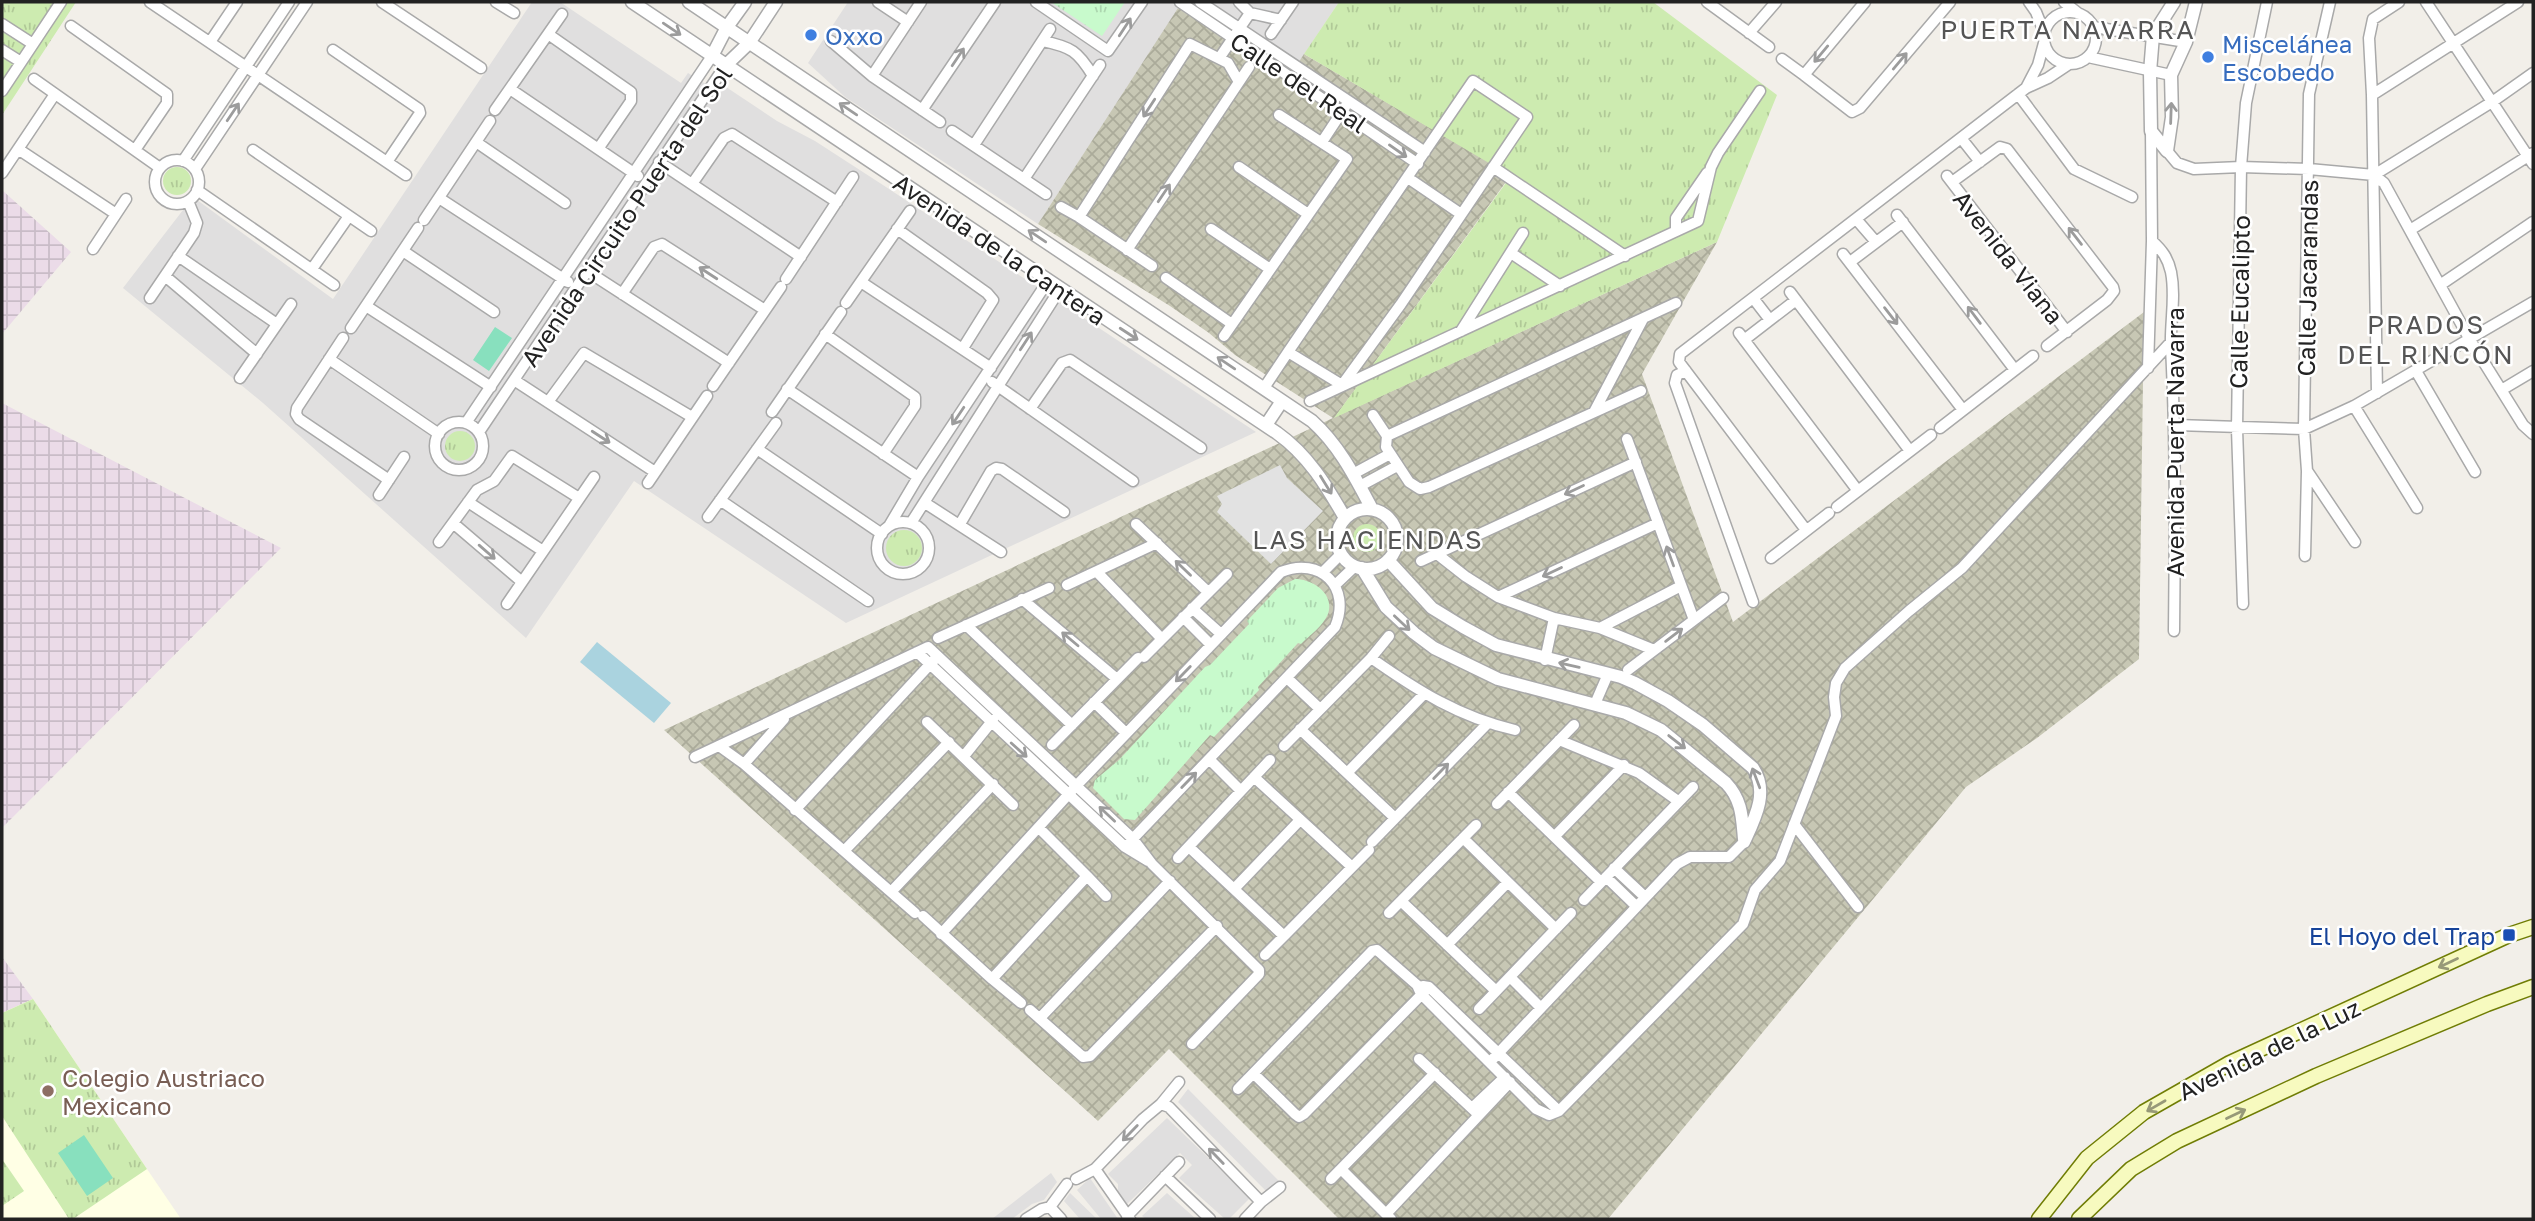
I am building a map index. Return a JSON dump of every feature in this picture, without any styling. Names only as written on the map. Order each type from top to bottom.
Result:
[{"type":"main road","name":"Avenida de la Luz","points":[[2039,1219],[2087,1158],[2144,1112],[2230,1063],[2533,927]]},
{"type":"main road","name":"Avenida de la Luz","points":[[2079,1219],[2131,1169],[2178,1141],[2316,1076],[2533,987]]},
{"type":"street","points":[[2,90],[61,2]]},
{"type":"street","points":[[150,2],[406,175]]},
{"type":"street","points":[[210,42],[237,2]]},
{"type":"street","points":[[183,160],[289,2]]},
{"type":"street","points":[[195,169],[307,2]]},
{"type":"street","points":[[382,2],[481,68]]},
{"type":"street","points":[[496,2],[513,13]]},
{"type":"street","name":"Avenida de la Cantera","points":[[632,2],[1266,425],[1295,447],[1316,469],[1345,518]]},
{"type":"street","name":"Avenida de la Cantera","points":[[689,2],[1323,430],[1343,455],[1372,509]]},
{"type":"street","name":"Avenida Circuito Puerta del Sol","points":[[466,423],[712,56],[727,27],[745,2]]},
{"type":"street","name":"Avenida Circuito Puerta del Sol","points":[[479,432],[725,66],[749,43],[776,2]]},
{"type":"street","points":[[878,2],[908,22]]},
{"type":"street","points":[[872,76],[921,2]]},
{"type":"street","points":[[1036,2],[1108,51],[1142,2]]},
{"type":"street","name":"Calle del Real","points":[[1180,2],[1349,101],[1424,152]]},
{"type":"street","name":"Calle del Real","points":[[1200,2],[1237,33]]},
{"type":"street","points":[[1239,2],[1250,13],[1281,20]]},
{"type":"street","points":[[1271,34],[1293,2]]},
{"type":"street","points":[[1707,2],[1769,47]]},
{"type":"street","points":[[1749,33],[1776,2]]},
{"type":"street","points":[[1804,75],[1865,2]]},
{"type":"street","points":[[1782,59],[1850,112],[1858,111],[1950,2]]},
{"type":"street","points":[[2029,2],[2036,12],[2053,58],[2069,64],[2078,63],[2088,58],[2094,48],[2094,27],[2088,18],[2064,2]]},
{"type":"street","points":[[2148,368],[2151,241],[2150,72],[2153,35],[2174,2]]},
{"type":"street","points":[[2167,151],[2172,117],[2171,75],[2186,42],[2196,2]]},
{"type":"street","name":"Calle Eucalipto","points":[[2243,604],[2237,429],[2241,167],[2246,103],[2267,2]]},
{"type":"street","name":"Calle Jacarandas","points":[[2305,556],[2309,94],[2330,2]]},
{"type":"street","points":[[2377,393],[2369,38],[2373,19],[2399,2]]},
{"type":"street","points":[[2410,230],[2532,158],[2426,2]]},
{"type":"street","points":[[2372,95],[2518,2]]},
{"type":"street","points":[[922,110],[993,3]]},
{"type":"street","points":[[1220,57],[1250,13]]},
{"type":"street","points":[[2022,91],[2038,65],[2049,23],[2057,15],[2078,13]]},
{"type":"street","points":[[351,328],[562,14]]},
{"type":"street","points":[[2,24],[33,44]]},
{"type":"street","points":[[71,26],[167,94],[167,103],[135,150]]},
{"type":"street","points":[[2094,27],[2186,42]]},
{"type":"street","points":[[974,145],[1050,29]]},
{"type":"street","points":[[1079,217],[1198,33]]},
{"type":"street","points":[[548,34],[631,92],[631,101],[598,149]]},
{"type":"street","points":[[1077,53],[1087,38]]},
{"type":"street","points":[[831,41],[872,76],[940,122]]},
{"type":"street","points":[[1043,41],[1065,46],[1077,53],[1093,76]]},
{"type":"street","points":[[1190,44],[1220,57],[1239,82]]},
{"type":"street","points":[[2,50],[20,62]]},
{"type":"street","points":[[334,50],[419,109],[420,113],[387,162]]},
{"type":"street","points":[[2088,58],[2171,75]]},
{"type":"street","points":[[1806,530],[1679,362],[1680,354],[2022,91],[2069,64]]},
{"type":"street","points":[[1024,179],[1100,65]]},
{"type":"street","points":[[1126,250],[1249,67]]},
{"type":"street","name":"Calle del Real","points":[[1289,68],[1342,112],[1418,164]]},
{"type":"street","points":[[2374,175],[2492,102],[2533,73]]},
{"type":"street","points":[[34,79],[160,168]]},
{"type":"street","points":[[1264,388],[1473,81],[1527,117],[1401,304],[1342,385]]},
{"type":"street","points":[[510,89],[647,181]]},
{"type":"street","points":[[1675,230],[1676,218],[1760,91]]},
{"type":"street","points":[[2022,91],[2074,169],[2132,197]]},
{"type":"street","points":[[2,173],[55,94]]},
{"type":"street","points":[[1321,142],[1349,101]]},
{"type":"street","points":[[1224,336],[1347,159],[1279,115]]},
{"type":"street","points":[[952,131],[1046,194]]},
{"type":"street","points":[[2151,131],[2177,163],[2194,169],[2309,169],[2374,175],[2384,183],[2470,340],[2523,425],[2533,434]]},
{"type":"street","points":[[692,184],[724,138],[732,134],[836,202]]},
{"type":"street","name":"Avenida Viana","points":[[1961,138],[1980,162]]},
{"type":"street","points":[[476,142],[565,203]]},
{"type":"street","name":"Avenida Viana","points":[[2047,346],[2067,332],[2111,296],[2114,291],[2007,149],[2000,147],[1949,179],[2067,332]]},
{"type":"street","points":[[18,149],[116,214]]},
{"type":"street","points":[[253,150],[371,231]]},
{"type":"street","points":[[183,160],[195,169],[199,179],[197,190],[188,201],[179,204],[168,202],[160,197],[155,187],[155,177],[160,168],[170,161],[183,160]]},
{"type":"street","points":[[659,162],[801,257]]},
{"type":"street","points":[[1238,167],[1308,214]]},
{"type":"street","points":[[1493,167],[1625,256]]},
{"type":"street","points":[[1310,401],[1698,220],[1711,167]]},
{"type":"street","points":[[648,483],[853,177]]},
{"type":"street","points":[[1408,178],[1461,214]]},
{"type":"street","points":[[197,190],[334,285]]},
{"type":"street","points":[[439,198],[576,287]]},
{"type":"street","points":[[93,249],[126,199]]},
{"type":"street","points":[[150,298],[194,233],[197,223],[188,201]]},
{"type":"street","points":[[1061,207],[1152,267]]},
{"type":"street","points":[[772,412],[910,211]]},
{"type":"street","points":[[312,270],[349,216]]},
{"type":"street","points":[[1856,219],[1876,242]]},
{"type":"street","points":[[1963,410],[1847,258],[1876,242],[1900,219],[2015,369]]},
{"type":"street","points":[[2440,285],[2533,222]]},
{"type":"street","points":[[897,229],[993,300],[963,348]]},
{"type":"street","points":[[1211,229],[1270,269]]},
{"type":"street","points":[[1461,331],[1524,233]]},
{"type":"street","name":"Avenida Puerta Navarra","points":[[2151,241],[2164,253],[2171,274],[2174,304],[2171,342],[2176,425],[2174,631]]},
{"type":"street","points":[[622,294],[654,247],[662,244],[765,310]]},
{"type":"street","points":[[403,251],[494,312]]},
{"type":"street","points":[[1511,253],[1560,286]]},
{"type":"street","points":[[178,256],[277,324]]},
{"type":"street","points":[[587,271],[729,363]]},
{"type":"street","points":[[165,275],[257,354]]},
{"type":"street","points":[[1166,278],[1233,324]]},
{"type":"street","points":[[885,530],[896,523],[911,523],[925,534],[928,541],[927,559],[915,571],[898,573],[883,564],[877,548],[885,530],[918,477],[1048,281]]},
{"type":"street","points":[[861,282],[963,348],[997,386],[1133,481]]},
{"type":"street","points":[[911,523],[1060,289]]},
{"type":"street","points":[[1858,491],[1741,336],[1770,320],[1793,296],[1910,451]]},
{"type":"street","points":[[1754,298],[1770,320]]},
{"type":"street","points":[[2176,425],[2304,429],[2354,406],[2533,302]]},
{"type":"street","points":[[240,378],[291,303]]},
{"type":"street","points":[[1387,436],[1676,303]]},
{"type":"street","points":[[366,306],[491,387]]},
{"type":"street","points":[[1594,412],[1643,318]]},
{"type":"street","points":[[825,334],[915,397],[915,406],[883,454]]},
{"type":"street","points":[[343,338],[297,408],[297,416],[389,480]]},
{"type":"street","points":[[1422,989],[1490,1062],[1543,1113],[1549,1115],[1559,1111],[1743,924],[1752,895],[1780,861],[1836,716],[1836,683],[1845,668],[1962,568],[2171,342]]},
{"type":"street","points":[[1288,352],[1342,385]]},
{"type":"street","points":[[548,402],[583,353],[692,417]]},
{"type":"street","points":[[1771,558],[2033,356]]},
{"type":"street","points":[[329,359],[439,434]]},
{"type":"street","points":[[1030,409],[1062,363],[1070,360],[1202,448]]},
{"type":"street","points":[[1686,371],[1677,376],[1675,383],[1753,602]]},
{"type":"street","points":[[2416,371],[2475,472]]},
{"type":"street","points":[[2502,389],[2533,371]]},
{"type":"street","points":[[514,380],[655,472]]},
{"type":"street","points":[[787,389],[918,477]]},
{"type":"street","points":[[1373,415],[1387,436],[1386,447],[1397,466],[1413,487],[1420,489],[1641,391]]},
{"type":"street","points":[[1266,425],[1282,401]]},
{"type":"street","points":[[2354,406],[2417,508]]},
{"type":"street","points":[[466,423],[479,432],[484,447],[478,462],[468,468],[456,470],[442,463],[436,449],[439,434],[451,424],[466,423]]},
{"type":"street","points":[[708,517],[776,423]]},
{"type":"street","points":[[1627,439],[1694,620]]},
{"type":"street","points":[[757,449],[885,530]]},
{"type":"street","points":[[1353,474],[1390,454]]},
{"type":"street","points":[[439,542],[477,490],[494,481],[512,456],[579,498]]},
{"type":"street","points":[[379,495],[404,457]]},
{"type":"street","points":[[1421,561],[1636,462]]},
{"type":"street","points":[[1360,486],[1397,466]]},
{"type":"street","points":[[468,468],[477,490]]},
{"type":"street","points":[[960,524],[991,471],[996,468],[1064,512]]},
{"type":"street","points":[[2307,471],[2355,542]]},
{"type":"street","points":[[507,604],[594,477]]},
{"type":"street","points":[[720,500],[869,601]]},
{"type":"street","points":[[468,502],[543,551]]},
{"type":"street","points":[[925,503],[1001,552]]},
{"type":"street","points":[[1335,585],[1359,567],[1371,568],[1388,560],[1396,543],[1394,525],[1381,512],[1372,509],[1357,510],[1345,518],[1337,535],[1337,544],[1341,554],[1359,567],[1386,607],[1413,634],[1434,648],[1498,679],[1617,709],[1661,730],[1726,783],[1740,800],[1744,842]]},
{"type":"street","points":[[453,523],[522,582]]},
{"type":"street","points":[[1498,597],[1658,523]]},
{"type":"street","points":[[1136,524],[1208,592]]},
{"type":"street","points":[[1067,585],[1157,544]]},
{"type":"street","points":[[1322,573],[1341,554]]},
{"type":"street","points":[[1437,554],[1498,597],[1554,618],[1600,628],[1654,650]]},
{"type":"street","points":[[1388,560],[1432,608],[1496,645],[1545,660],[1608,674],[1635,683],[1668,701],[1703,725],[1753,768],[1761,785],[1758,814],[1735,854],[1729,858],[1690,857],[1677,864],[1490,1062]]},
{"type":"street","points":[[941,934],[1073,790],[1281,572],[1297,566],[1309,567],[1322,573],[1335,585],[1340,607],[1335,627],[1129,843]]},
{"type":"street","points":[[1097,572],[1161,638]]},
{"type":"street","points":[[1052,745],[1227,574]]},
{"type":"street","points":[[1600,628],[1681,586]]},
{"type":"street","points":[[938,638],[1049,589]]},
{"type":"street","points":[[1628,670],[1723,598]]},
{"type":"street","points":[[1022,599],[1117,679]]},
{"type":"street","points":[[1187,613],[1221,634]]},
{"type":"street","points":[[1187,613],[1211,645]]},
{"type":"street","points":[[1545,660],[1554,618]]},
{"type":"street","points":[[966,625],[1072,725]]},
{"type":"street","points":[[1284,746],[1371,658],[1389,636]]},
{"type":"street","points":[[695,757],[916,652],[934,660],[960,684],[1000,714],[1073,790],[1255,965],[1259,974],[1192,1044]]},
{"type":"street","points":[[1371,658],[1423,695],[1487,724],[1515,730]]},
{"type":"street","points":[[795,810],[934,660]]},
{"type":"street","points":[[1595,704],[1608,674]]},
{"type":"street","points":[[1287,678],[1320,709]]},
{"type":"street","points":[[960,684],[990,723],[1073,790]]},
{"type":"street","points":[[1348,772],[1423,695]]},
{"type":"street","points":[[1097,700],[1129,731]]},
{"type":"street","points":[[964,756],[1000,714]]},
{"type":"street","points":[[744,764],[788,715]]},
{"type":"street","points":[[927,722],[1013,805]]},
{"type":"street","points":[[1265,955],[1487,724]]},
{"type":"street","points":[[1497,804],[1574,724]]},
{"type":"street","points":[[1300,729],[1395,818]]},
{"type":"street","points":[[1559,740],[1624,765],[1651,780],[1678,801]]},
{"type":"street","points":[[845,852],[949,742]]},
{"type":"street","points":[[719,746],[744,764],[1083,1057],[1090,1056],[1217,926]]},
{"type":"street","points":[[1209,759],[1241,791]]},
{"type":"street","points":[[1178,858],[1270,760]]},
{"type":"street","points":[[1555,836],[1624,765]]},
{"type":"street","points":[[1254,777],[1352,867]]},
{"type":"street","points":[[891,892],[993,784]]},
{"type":"street","points":[[1584,900],[1693,787]]},
{"type":"street","points":[[1508,792],[1603,880],[1636,906]]},
{"type":"street","points":[[1234,889],[1300,820]]},
{"type":"street","points":[[1794,824],[1858,907]]},
{"type":"street","points":[[1389,913],[1476,825]]},
{"type":"street","points":[[1039,828],[1106,896]]},
{"type":"street","points":[[1463,838],[1556,929]]},
{"type":"street","points":[[1189,847],[1284,936]]},
{"type":"street","points":[[1614,868],[1645,897]]},
{"type":"street","points":[[992,979],[1087,876]]},
{"type":"street","points":[[1040,1018],[1170,881]]},
{"type":"street","points":[[1447,945],[1508,882]]},
{"type":"street","points":[[1401,901],[1496,991]]},
{"type":"street","points":[[1479,1009],[1571,913]]},
{"type":"street","points":[[1238,1089],[1372,951],[1382,951],[1422,989],[1498,1053],[1559,1111]]},
{"type":"street","points":[[1510,977],[1541,1008]]},
{"type":"street","points":[[1254,1074],[1299,1117],[1422,989]]},
{"type":"street","points":[[1419,1059],[1475,1111]]},
{"type":"street","points":[[1331,1179],[1434,1073]]},
{"type":"street","points":[[1341,1169],[1388,1217],[1475,1111],[1507,1079]]},
{"type":"street","points":[[1026,1219],[1049,1207],[1071,1182],[1095,1169],[1161,1104],[1179,1082]]},
{"type":"street","points":[[1161,1104],[1169,1107],[1261,1202]]},
{"type":"street","points":[[1095,1169],[1128,1218],[1179,1162]]},
{"type":"street","points":[[1165,1177],[1210,1219]]},
{"type":"street","points":[[1245,1219],[1280,1187]]},
{"type":"street","points":[[1049,1207],[1061,1219]]},
{"type":"shaded area","points":[[532,2],[560,2],[681,83],[688,73],[717,91],[723,85],[886,187],[1256,432],[846,623],[634,481],[526,638],[263,403],[123,288],[193,197],[333,299]]},
{"type":"shaded area","points":[[848,2],[1339,2],[1287,80],[1178,9],[1038,224],[845,97],[808,63]]},
{"type":"shaded area","points":[[1178,8],[1287,80],[1304,54],[1511,175],[1335,417],[1717,242],[1642,374],[1733,622],[2144,312],[2139,659],[2037,738],[1966,787],[1608,1219],[1339,1219],[1169,1049],[1098,1121],[664,730],[1333,418],[1235,355],[1170,306],[1038,224]]},
{"type":"shaded area","points":[[2,190],[71,252],[2,334]]},
{"type":"shaded area","points":[[2,403],[281,548],[2,828]]},
{"type":"shaded area","points":[[1280,465],[1287,478],[1323,511],[1271,564],[1217,512],[1222,504],[1217,496]]},
{"type":"shaded area","points":[[2,957],[33,999],[2,1013]]},
{"type":"shaded area","name":"Colegio Austriaco Mexicano","points":[[33,999],[181,1219],[2,1219],[2,1013]]},
{"type":"shaded area","points":[[1188,1089],[1279,1181],[1266,1191],[1178,1102]]},
{"type":"shaded area","points":[[1167,1118],[1250,1198],[1229,1219],[1225,1219],[1179,1178],[1192,1165],[1180,1153],[1127,1204],[1118,1191],[1118,1184],[1108,1174]]},
{"type":"shaded area","points":[[1051,1173],[1057,1182],[1044,1200],[1032,1204],[1012,1219],[992,1219]]},
{"type":"shaded area","points":[[1090,1178],[1118,1219],[1101,1219],[1077,1190]]},
{"type":"shaded area","points":[[1070,1193],[1097,1219],[1080,1219],[1064,1201]]},
{"type":"shaded area","points":[[1167,1193],[1196,1219],[1146,1219],[1142,1216]]},
{"type":"green space","points":[[2,2],[76,2],[2,115]]},
{"type":"green space","points":[[1051,2],[1125,2],[1102,36]]},
{"type":"green space","points":[[1339,2],[1653,2],[1777,95],[1717,242],[1334,418],[1511,176],[1304,54]]},
{"type":"green space","points":[[177,167],[187,171],[191,181],[187,191],[177,195],[167,191],[163,181],[167,171]]},
{"type":"green space","points":[[495,327],[512,338],[489,371],[473,360]]},
{"type":"green space","points":[[460,431],[471,435],[475,446],[471,457],[460,461],[449,457],[445,446],[449,435]]},
{"type":"green space","points":[[1367,524],[1377,528],[1381,538],[1377,548],[1367,552],[1357,548],[1353,538],[1357,528]]},
{"type":"green space","points":[[904,530],[917,535],[922,548],[917,561],[904,566],[891,561],[886,548],[891,535]]},
{"type":"green space","points":[[1295,579],[1315,585],[1325,594],[1329,606],[1323,622],[1301,644],[1298,643],[1258,687],[1259,690],[1214,737],[1210,735],[1135,820],[1124,819],[1093,788],[1095,780],[1119,760],[1205,667],[1210,665],[1278,588]]},
{"type":"green space","name":"Colegio Austriaco Mexicano","points":[[33,999],[147,1169],[73,1219],[69,1219],[2,1116],[2,1013]]},
{"type":"green space","points":[[84,1135],[113,1178],[87,1196],[58,1153]]},
{"type":"green space","points":[[2,1159],[24,1191],[2,1206]]},
{"type":"water","points":[[597,642],[671,703],[654,723],[580,662]]},
{"type":"place","name":"Oxxo","points":[[811,35]]},
{"type":"place","name":"Miscelánea Escobedo","points":[[2208,57]]},
{"type":"place","name":"El Hoyo del Trap","points":[[2509,935]]},
{"type":"place","name":"Colegio Austriaco Mexicano","points":[[48,1091]]},
{"type":"district","name":"PUERTA NAVARRA","points":[[2068,29]]},
{"type":"district","name":"PRADOS DEL RINCÓN","points":[[2426,339]]},
{"type":"district","name":"LAS HACIENDAS","points":[[1368,539]]}]
